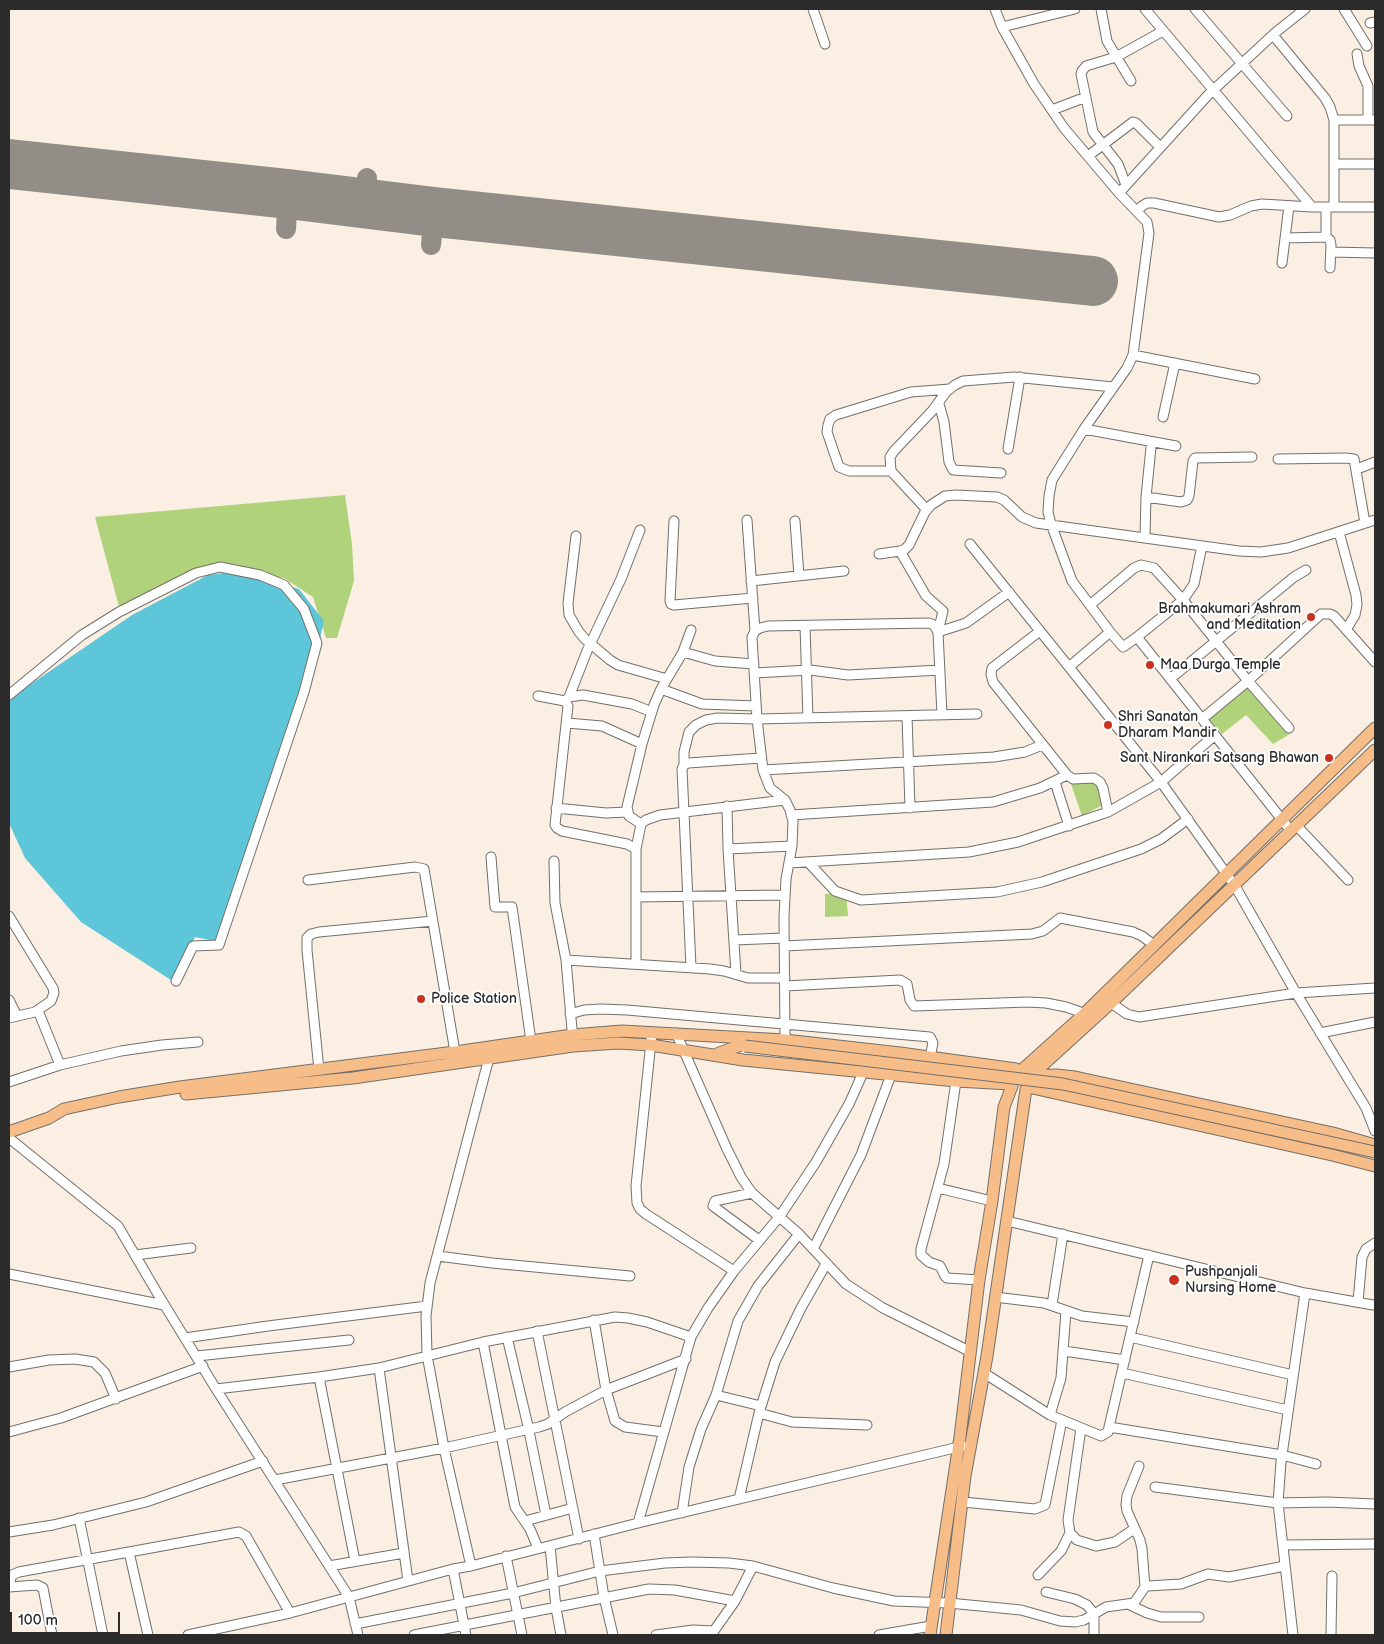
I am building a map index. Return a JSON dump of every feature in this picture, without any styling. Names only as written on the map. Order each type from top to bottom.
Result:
[{"type":"main road","points":[[49,1118],[160,1097],[353,1078],[418,1063],[455,1052],[490,1052],[531,1041],[573,1040],[651,1045],[744,1060],[1011,1085],[1017,1089],[1084,1014],[1375,728]]},
{"type":"main road","points":[[946,1635],[970,1444],[984,1373],[1026,1077],[1096,1018],[1375,750]]},
{"type":"main road","points":[[9,1132],[49,1118],[64,1110],[119,1097],[319,1070],[418,1063],[622,1031],[785,1040],[930,1057],[1026,1077],[1261,1139],[1332,1154],[1375,1166]]},
{"type":"main road","points":[[713,1036],[743,1046],[1063,1084],[1375,1152]]},
{"type":"main road","points":[[714,1055],[743,1046]]},
{"type":"main road","points":[[931,1631],[1004,1107],[1011,1085],[1010,1075],[1026,1077],[1056,1075],[1075,1077],[1333,1133],[1375,1145]]},
{"type":"main road","points":[[1261,1139],[1264,1119]]},
{"type":"street","points":[[814,9],[825,44]]},
{"type":"street","points":[[995,9],[1002,27],[1034,84],[1088,156],[1119,193],[1147,222],[1149,233],[1133,355],[1127,368],[1084,429],[1052,480],[1048,512],[1072,581],[1123,647],[1183,600],[1194,584],[1202,546]]},
{"type":"street","points":[[1002,27],[1075,9]]},
{"type":"street","points":[[1101,9],[1107,41],[1131,81]]},
{"type":"street","points":[[1145,9],[1312,207]]},
{"type":"street","points":[[1195,9],[1286,116]]},
{"type":"street","points":[[1119,193],[1214,90],[1273,35],[1305,9]]},
{"type":"street","points":[[1344,9],[1368,46]]},
{"type":"street","points":[[1126,185],[1118,164],[1093,132],[1081,74],[1084,68],[1116,57],[1164,31]]},
{"type":"street","points":[[1273,35],[1325,98],[1334,120],[1334,164],[1326,237]]},
{"type":"street","points":[[1334,120],[1372,120],[1368,86],[1359,66],[1357,54]]},
{"type":"street","points":[[1052,110],[1086,97]]},
{"type":"street","points":[[1088,156],[1133,122],[1160,147]]},
{"type":"street","points":[[1334,164],[1375,164]]},
{"type":"street","points":[[1137,211],[1147,203],[1218,217],[1262,204],[1312,207],[1375,207]]},
{"type":"street","points":[[1282,263],[1289,206]]},
{"type":"street","points":[[1285,238],[1326,237],[1330,240],[1330,268]]},
{"type":"street","points":[[1331,252],[1375,253]]},
{"type":"street","points":[[1133,355],[1255,379]]},
{"type":"street","points":[[1163,417],[1175,363]]},
{"type":"street","points":[[891,471],[849,471],[840,467],[827,432],[830,419],[836,415],[912,392],[950,388],[963,381],[1020,378],[1113,387]]},
{"type":"street","points":[[1008,449],[1020,378]]},
{"type":"street","points":[[927,510],[891,471],[890,457],[950,388]]},
{"type":"street","points":[[938,404],[944,422],[949,462],[953,470],[1001,473]]},
{"type":"street","points":[[1084,429],[1176,446]]},
{"type":"street","points":[[1145,537],[1146,497],[1151,447]]},
{"type":"street","points":[[1146,497],[1181,502],[1187,500],[1195,458],[1252,457]]},
{"type":"street","points":[[1278,460],[1354,459],[1365,523]]},
{"type":"street","points":[[1356,469],[1375,462]]},
{"type":"street","points":[[879,554],[900,551],[909,545],[931,505],[946,496],[956,495],[990,496],[1004,500],[1022,517],[1030,521],[1239,551],[1261,552],[1288,548],[1375,520]]},
{"type":"street","points":[[747,520],[755,632]]},
{"type":"street","points":[[674,522],[671,604],[753,598]]},
{"type":"street","points":[[795,522],[799,576]]},
{"type":"street","points":[[636,848],[627,844],[562,831],[557,828],[554,820],[567,723],[567,699],[590,644],[621,579],[640,530]]},
{"type":"street","points":[[1339,532],[1357,604],[1355,615],[1346,630]]},
{"type":"street","points":[[576,536],[568,603],[570,614],[579,632],[590,644],[610,660],[666,679]]},
{"type":"street","points":[[970,544],[1161,782],[1227,874],[1320,1033],[1371,1107],[1375,1131]]},
{"type":"street","points":[[900,551],[926,596],[943,611],[938,632],[942,715]]},
{"type":"street","points":[[1090,605],[1134,568],[1141,565],[1154,568],[1183,600],[1248,681],[1289,728]]},
{"type":"street","points":[[9,695],[82,635],[119,612],[196,573],[220,567],[260,575],[284,585],[304,609],[317,643],[304,692],[219,945],[193,946],[176,981]]},
{"type":"street","points":[[1170,679],[1294,577],[1306,570]]},
{"type":"street","points":[[751,581],[844,571]]},
{"type":"street","points":[[938,632],[966,623],[1009,592]]},
{"type":"street","points":[[1202,719],[1248,681],[1321,614],[1334,616],[1375,662]]},
{"type":"street","points":[[785,1040],[785,895],[788,863],[792,846],[792,815],[785,800],[770,788],[763,770],[757,719],[752,637],[760,628],[768,626],[929,623],[937,628],[938,632]]},
{"type":"street","points":[[805,626],[808,718]]},
{"type":"street","points":[[641,824],[629,816],[627,807],[642,744],[661,689],[683,652],[691,630]]},
{"type":"street","points":[[1040,631],[992,668],[993,682],[1067,775],[1073,779],[1094,778],[1100,782],[1108,812]]},
{"type":"street","points":[[1069,667],[1110,632]]},
{"type":"street","points":[[1137,637],[1282,820],[1294,828],[1348,880]]},
{"type":"street","points":[[683,652],[715,661],[754,668],[806,670],[848,675],[940,670]]},
{"type":"street","points":[[661,689],[702,704],[756,706]]},
{"type":"street","points":[[538,696],[567,699],[583,695],[609,698],[652,712]]},
{"type":"street","points":[[691,968],[682,769],[684,765],[685,743],[689,732],[696,725],[706,720],[718,718],[757,719],[977,714]]},
{"type":"street","points":[[907,716],[910,808]]},
{"type":"street","points":[[567,723],[602,726],[642,744]]},
{"type":"street","points":[[788,863],[969,852],[1018,842],[1108,812],[1161,782],[1215,736]]},
{"type":"street","points":[[763,770],[1002,756],[1025,752],[1042,745]]},
{"type":"street","points":[[684,765],[761,758]]},
{"type":"street","points":[[792,815],[993,802],[1056,782],[1067,775]]},
{"type":"street","points":[[1056,782],[1069,826]]},
{"type":"street","points":[[636,964],[636,848],[641,824],[660,815],[684,811],[785,800]]},
{"type":"street","points":[[727,806],[736,974]]},
{"type":"street","points":[[556,808],[606,813],[627,812]]},
{"type":"street","points":[[808,862],[835,892],[861,900],[997,892],[1042,882],[1141,849],[1161,839],[1188,819]]},
{"type":"street","points":[[728,849],[792,846]]},
{"type":"street","points":[[491,858],[495,907],[512,907],[531,1041]]},
{"type":"street","points":[[554,862],[555,903],[566,960],[573,1040]]},
{"type":"street","points":[[308,880],[420,867],[424,869],[455,1052]]},
{"type":"street","points":[[636,897],[785,895]]},
{"type":"street","points":[[9,916],[53,988],[54,993],[51,1001],[35,1012],[13,1017],[9,1000]]},
{"type":"street","points":[[734,940],[784,942],[1032,934],[1043,930],[1060,918],[1133,932],[1154,945]]},
{"type":"street","points":[[319,1070],[307,950],[308,938],[311,934],[433,921]]},
{"type":"street","points":[[566,960],[724,971],[748,978],[785,982],[900,980],[907,984],[910,1000],[914,1006],[1046,1003],[1066,1007],[1096,1018]]},
{"type":"street","points":[[1111,1003],[1127,1014],[1139,1017],[1296,993],[1375,988]]},
{"type":"street","points":[[570,1014],[584,1010],[627,1010],[785,1023],[930,1038],[933,1043],[930,1057]]},
{"type":"street","points":[[35,1012],[41,1017],[60,1065]]},
{"type":"street","points":[[1320,1033],[1375,1022]]},
{"type":"street","points":[[652,1032],[636,1186],[637,1203],[646,1214],[734,1271]]},
{"type":"street","points":[[676,1033],[727,1149],[741,1177],[752,1193],[799,1234],[846,1284],[870,1300],[971,1352]]},
{"type":"street","points":[[9,1082],[60,1065],[121,1050],[198,1042]]},
{"type":"street","points":[[638,1523],[692,1337],[708,1308],[734,1271],[780,1216],[835,1130],[873,1050]]},
{"type":"street","points":[[471,1566],[444,1448],[427,1355],[427,1306],[430,1283],[490,1052]]},
{"type":"street","points":[[813,1249],[861,1154],[891,1075]]},
{"type":"street","points":[[956,1081],[944,1164],[921,1255],[924,1259],[942,1268],[944,1276],[947,1278],[979,1280]]},
{"type":"street","points":[[9,1138],[118,1226],[164,1305],[349,1597],[358,1635]]},
{"type":"street","points":[[938,1188],[992,1200]]},
{"type":"street","points":[[752,1193],[715,1201],[713,1206],[759,1240]]},
{"type":"street","points":[[1007,1221],[1305,1293],[1373,1305]]},
{"type":"street","points":[[682,1513],[689,1467],[701,1429],[716,1395],[738,1321],[758,1286],[799,1234]]},
{"type":"street","points":[[1052,1305],[1063,1234]]},
{"type":"street","points":[[1358,1302],[1362,1257],[1366,1249],[1375,1243]]},
{"type":"street","points":[[135,1255],[191,1248]]},
{"type":"street","points":[[984,1373],[1050,1415],[1101,1436],[1108,1432],[1150,1255]]},
{"type":"street","points":[[438,1256],[526,1267],[630,1276]]},
{"type":"street","points":[[739,1500],[760,1409],[776,1362],[801,1308],[826,1264]]},
{"type":"street","points":[[9,1274],[164,1305]]},
{"type":"street","points":[[1293,1635],[1278,1503],[1282,1455],[1305,1293]]},
{"type":"street","points":[[995,1297],[1036,1301],[1082,1316],[1134,1322]]},
{"type":"street","points":[[185,1338],[427,1306]]},
{"type":"street","points":[[1050,1415],[1061,1378],[1066,1311]]},
{"type":"street","points":[[216,1388],[319,1377],[379,1368],[483,1342],[614,1317],[647,1322],[692,1337]]},
{"type":"street","points":[[594,1320],[612,1416],[619,1425],[663,1432]]},
{"type":"street","points":[[536,1331],[579,1539]]},
{"type":"street","points":[[507,1337],[546,1515]]},
{"type":"street","points":[[1130,1337],[1293,1376]]},
{"type":"street","points":[[197,1356],[349,1340]]},
{"type":"street","points":[[483,1342],[515,1507],[538,1548]]},
{"type":"street","points":[[1064,1351],[1125,1360]]},
{"type":"street","points":[[9,1367],[49,1360],[75,1359],[94,1362],[104,1373],[116,1399]]},
{"type":"street","points":[[275,1480],[444,1448],[548,1424],[565,1412],[606,1390],[686,1359]]},
{"type":"street","points":[[9,1432],[61,1418],[203,1366]]},
{"type":"street","points":[[379,1368],[408,1581]]},
{"type":"street","points":[[1122,1373],[1288,1410]]},
{"type":"street","points":[[319,1377],[354,1561]]},
{"type":"street","points":[[716,1395],[760,1409],[792,1422],[867,1425]]},
{"type":"street","points":[[963,1502],[1035,1509],[1045,1505],[1062,1420]]},
{"type":"street","points":[[1109,1427],[1282,1455],[1316,1464]]},
{"type":"street","points":[[1038,1574],[1061,1552],[1070,1533],[1068,1520],[1081,1428]]},
{"type":"street","points":[[188,1635],[290,1613],[453,1569],[638,1523],[970,1444]]},
{"type":"street","points":[[9,1532],[80,1518],[146,1502],[263,1461]]},
{"type":"street","points":[[355,1624],[460,1602],[514,1593],[600,1571],[665,1563],[692,1562],[753,1566],[874,1598],[894,1601],[934,1604],[949,1603],[1021,1610],[1069,1622],[1084,1620],[1106,1607],[1134,1603],[1145,1587],[1142,1549],[1126,1505],[1127,1496],[1139,1466]]},
{"type":"street","points":[[1155,1487],[1278,1503],[1327,1502],[1375,1504]]},
{"type":"street","points":[[524,1521],[573,1508]]},
{"type":"street","points":[[80,1518],[102,1635]]},
{"type":"street","points":[[1070,1533],[1077,1540],[1096,1546],[1115,1542],[1134,1529]]},
{"type":"street","points":[[52,1635],[44,1592],[41,1586],[9,1586],[12,1575],[87,1558],[239,1532],[246,1536],[290,1613]]},
{"type":"street","points":[[594,1534],[604,1597],[613,1635]]},
{"type":"street","points":[[1283,1545],[1375,1544]]},
{"type":"street","points":[[550,1546],[556,1608],[561,1635]]},
{"type":"street","points":[[129,1552],[148,1635]]},
{"type":"street","points":[[329,1566],[404,1552]]},
{"type":"street","points":[[506,1556],[522,1635]]},
{"type":"street","points":[[656,1635],[694,1630],[713,1633],[734,1601],[753,1566]]},
{"type":"street","points":[[1145,1587],[1185,1583],[1208,1574],[1229,1577],[1285,1566]]},
{"type":"street","points":[[453,1569],[466,1630]]},
{"type":"street","points":[[1331,1635],[1332,1576]]},
{"type":"street","points":[[414,1635],[466,1630],[518,1614],[649,1589],[675,1590],[734,1601]]},
{"type":"street","points":[[1046,1592],[1082,1601],[1094,1614],[1094,1635]]},
{"type":"street","points":[[1128,1604],[1146,1613],[1161,1617],[1199,1617]]},
{"type":"street","points":[[880,1635],[931,1631]]},
{"type":"green space","points":[[345,495],[352,544],[354,581],[337,638],[326,638],[313,597],[284,578],[211,570],[121,614],[95,517]]},
{"type":"green space","points":[[1247,687],[1290,734],[1273,744],[1246,715],[1222,734],[1209,719]]},
{"type":"green space","points":[[1100,779],[1108,802],[1082,816],[1071,784]]},
{"type":"green space","points":[[846,893],[848,916],[825,917],[825,894]]},
{"type":"water","points":[[239,571],[299,589],[324,621],[309,686],[219,942],[195,937],[174,982],[81,922],[25,858],[9,823],[9,699],[132,615],[208,575]]},
{"type":"taxiway","points":[[366,204],[367,178]]},
{"type":"taxiway","points":[[286,229],[288,194]]},
{"type":"taxiway","points":[[431,245],[434,212]]},
{"type":"runway","points":[[9,164],[288,194],[434,212],[1093,281]]},
{"type":"place","name":"Brahmakumari Ashram and Meditation","points":[[1311,617]]},
{"type":"place","name":"Maa Durga Temple","points":[[1150,665]]},
{"type":"place","name":"Shri Sanatan Dharam Mandir","points":[[1108,725]]},
{"type":"place","name":"Sant Nirankari Satsang Bhawan","points":[[1329,758]]},
{"type":"place","name":"Police Station","points":[[421,999]]},
{"type":"place","name":"Pushpanjali Nursing Home","points":[[1174,1280]]}]
